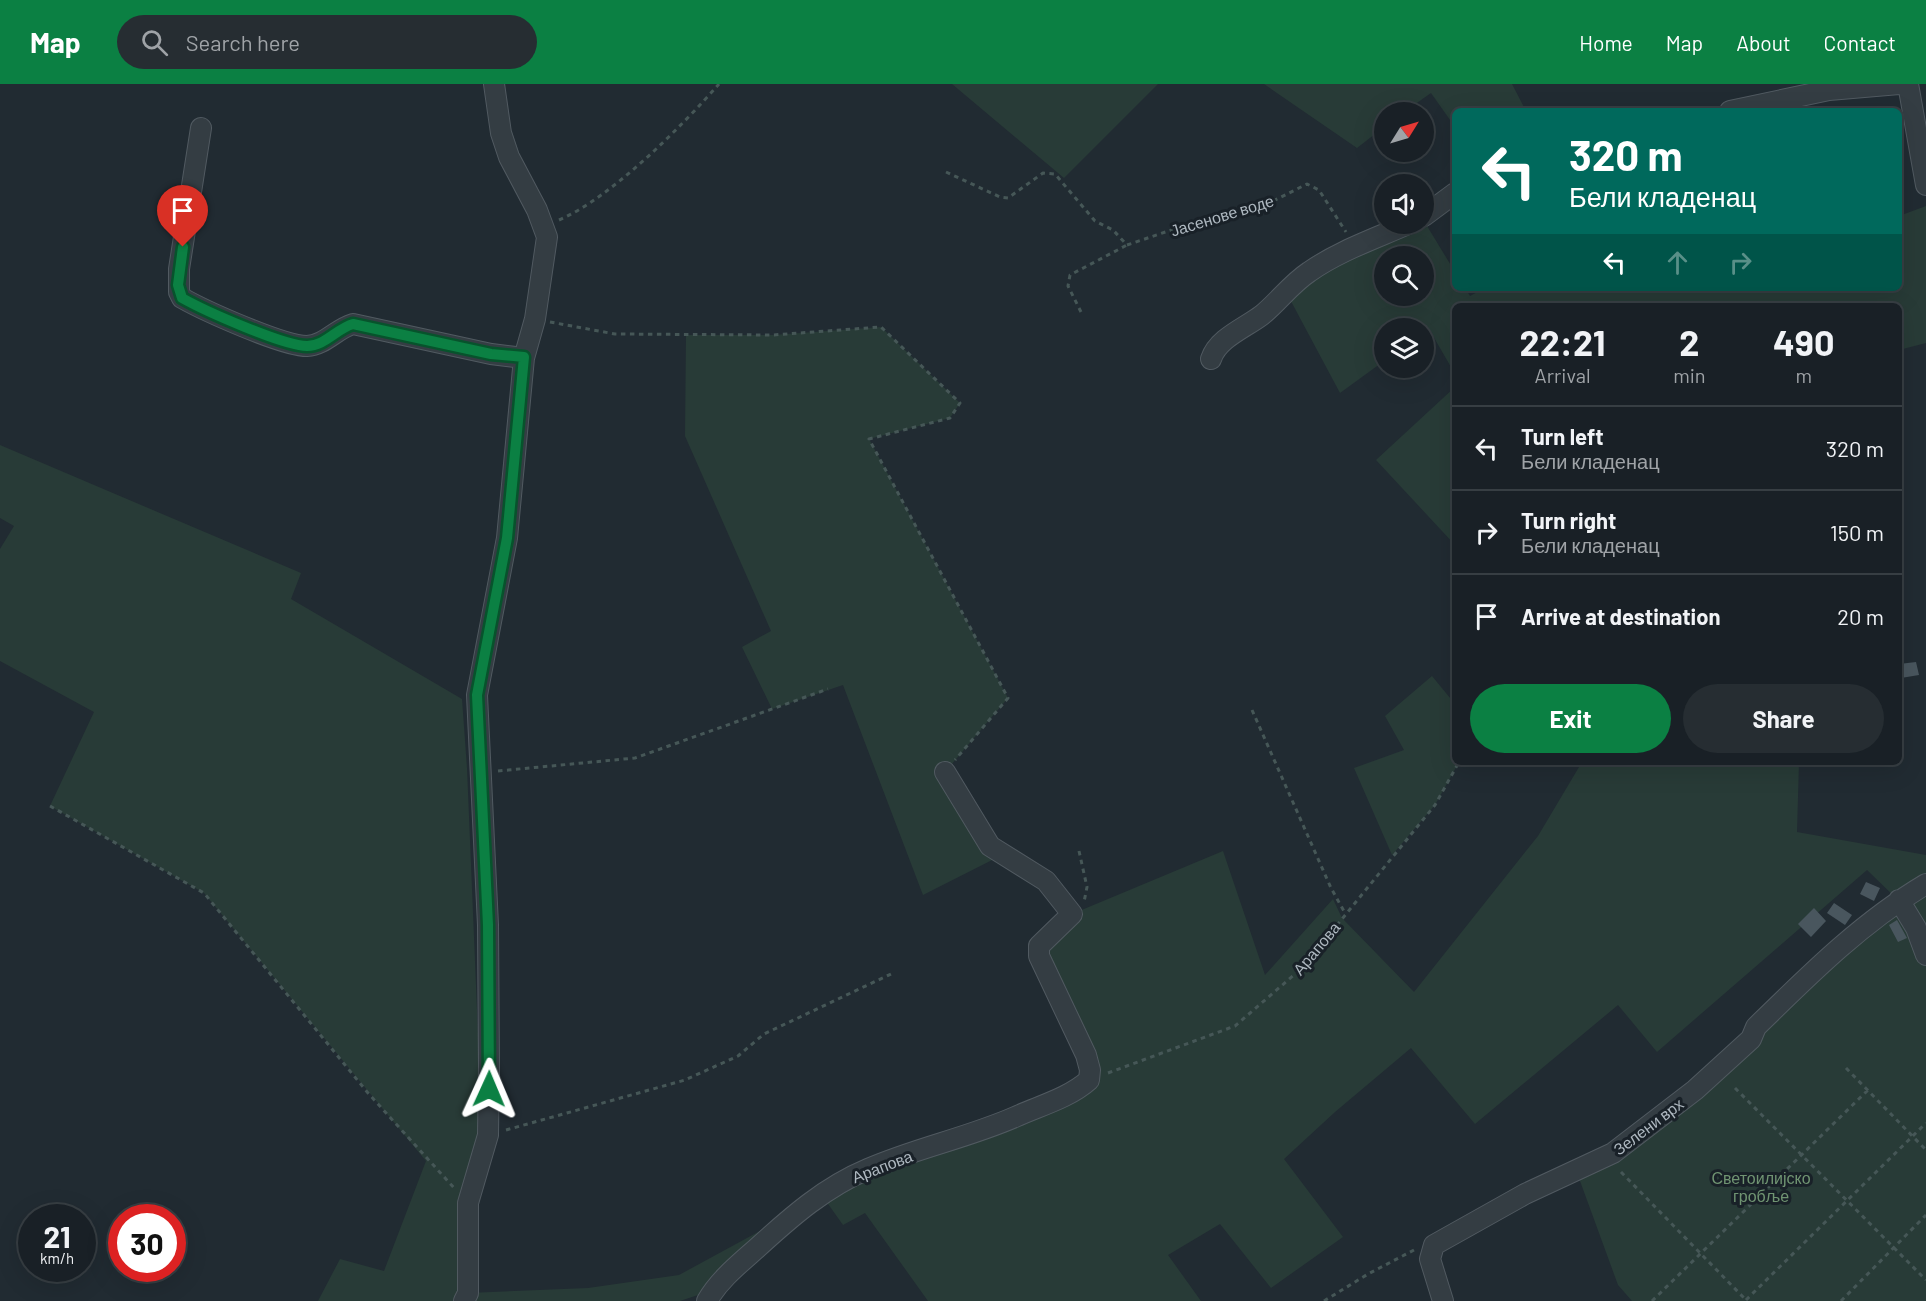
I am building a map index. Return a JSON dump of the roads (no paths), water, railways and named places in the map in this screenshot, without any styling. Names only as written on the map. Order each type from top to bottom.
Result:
[{"type":"street","points":[[464,1301],[468,1293],[468,1203],[488,1135],[488,925],[478,773],[477,695],[507,538],[524,357],[535,319],[546,258],[547,237],[544,225],[509,158],[501,133],[494,84]]},
{"type":"street","points":[[1744,108],[1829,90],[1899,84]]},
{"type":"street","points":[[1908,84],[1926,185]]},
{"type":"street","points":[[201,128],[179,269],[179,292],[182,298],[275,337],[307,346],[316,344],[353,324],[491,354],[524,357]]},
{"type":"street","points":[[1434,209],[1452,195]]},
{"type":"street","points":[[1211,359],[1215,348],[1263,314],[1286,290],[1326,261],[1384,234]]},
{"type":"street","name":"Арапова","points":[[706,1301],[713,1290],[734,1269],[788,1219],[821,1194],[870,1168],[977,1134],[1071,1092],[1089,1080],[1090,1070],[1086,1055],[1040,956],[1039,946],[1072,914],[1046,881],[990,846],[945,772]]},
{"type":"street","name":"Зелени врх","points":[[1443,1301],[1430,1259],[1434,1245],[1525,1194],[1613,1153],[1647,1130],[1751,1039],[1756,1027],[1834,952],[1899,900],[1926,884]]},
{"type":"street","points":[[1899,900],[1916,928],[1926,954]]},
{"type":"park label","name":"Светоилијско гробље","points":[[1761,1186]]}]
